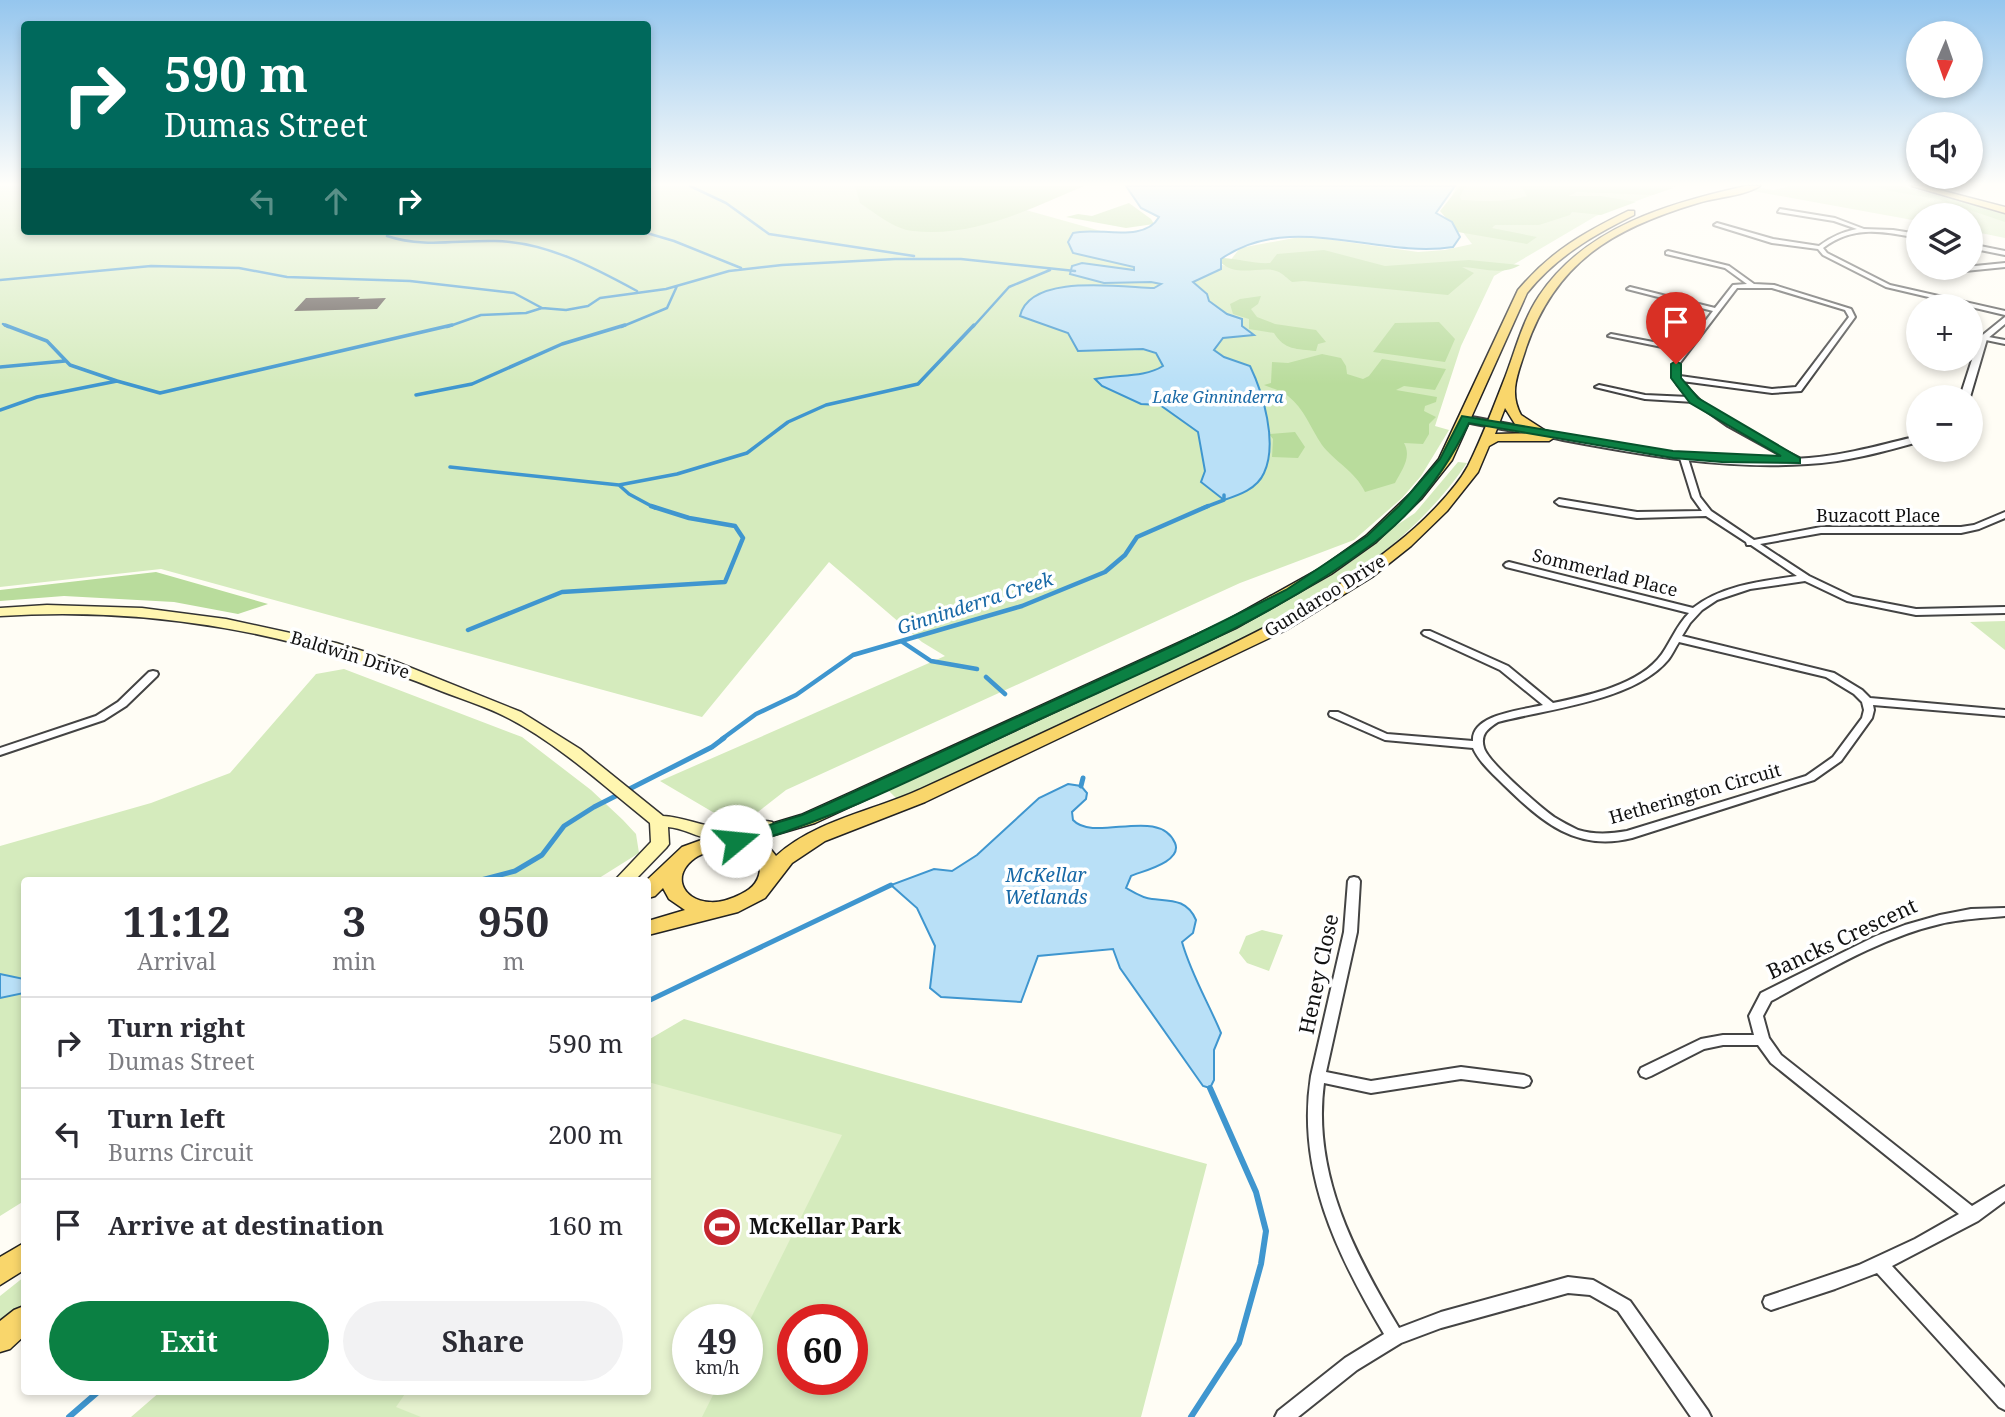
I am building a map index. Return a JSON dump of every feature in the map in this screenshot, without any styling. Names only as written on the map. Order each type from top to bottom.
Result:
[{"type":"main road","name":"Gundaroo Drive","points":[[734,841],[808,819],[1230,625],[1326,571],[1371,539],[1410,503],[1445,460],[1522,292],[1541,269],[1561,252]]},
{"type":"main road","name":"Gundaroo Drive","points":[[768,880],[785,857],[805,844],[840,827],[894,809],[1191,670],[1298,617],[1334,596],[1393,554],[1457,492],[1473,469],[1544,296],[1564,271],[1586,252]]},
{"type":"main road","points":[[1507,389],[1510,408],[1518,421],[1545,434]]},
{"type":"main road","points":[[1483,444],[1496,438],[1545,434]]},
{"type":"main road","name":"Baldwin Drive","points":[[0,612],[47,609],[142,612],[226,624],[318,643],[384,662],[515,715],[580,758],[659,821],[679,822],[709,833],[729,834],[808,819]]},
{"type":"main road","points":[[627,877],[660,844],[659,821]]},
{"type":"main road","points":[[651,888],[679,859],[696,848],[718,841],[734,841],[762,850],[770,864],[768,880],[753,897],[651,927]]},
{"type":"main road","points":[[672,868],[669,881],[678,898],[692,905],[719,908]]},
{"type":"main road","points":[[0,1272],[21,1257]]},
{"type":"main road","points":[[0,1339],[21,1322]]},
{"type":"street","points":[[1823,252],[1880,283],[2005,313]]},
{"type":"street","points":[[1668,253],[1727,267],[1751,284]]},
{"type":"street","points":[[1983,267],[2005,265]]},
{"type":"street","points":[[1676,378],[1772,391],[1794,390],[1803,385],[1852,317],[1850,311],[1837,304],[1778,287],[1751,284],[1733,287],[1676,364],[1676,378],[1694,400],[1796,460]]},
{"type":"street","points":[[1630,289],[1716,310]]},
{"type":"street","points":[[1983,338],[2005,320]]},
{"type":"street","points":[[1611,336],[1686,350]]},
{"type":"street","points":[[1983,338],[2005,342]]},
{"type":"street","points":[[1599,387],[1645,397],[1694,400]]},
{"type":"street","points":[[1465,421],[1684,456],[1796,460],[1849,456],[1906,443]]},
{"type":"street","points":[[1684,456],[1696,497],[1708,513],[1806,578],[1850,599],[1890,609],[1929,613],[2005,610]]},
{"type":"street","points":[[1559,502],[1637,515],[1708,513]]},
{"type":"street","name":"Buzacott Place","points":[[1750,543],[1821,530],[1961,530],[1976,527],[2005,514]]},
{"type":"street","name":"Sommerlad Place","points":[[1509,565],[1692,611]]},
{"type":"street","points":[[1334,714],[1385,737],[1478,745],[1478,735],[1483,727],[1494,720],[1615,689],[1639,679],[1664,660],[1682,624],[1692,611],[1708,601],[1738,589],[1806,578]]},
{"type":"street","points":[[1427,633],[1504,668],[1550,706]]},
{"type":"street","points":[[1676,638],[1821,672],[1846,683],[1867,701],[2005,713]]},
{"type":"street","points":[[0,752],[100,718],[122,704],[153,674]]},
{"type":"street","name":"Hetherington Circuit","points":[[1478,745],[1487,761],[1552,822],[1591,837],[1620,837],[1810,778],[1837,759],[1867,718],[1867,701]]},
{"type":"street","name":"Heney Close","points":[[1354,881],[1354,913],[1318,1076],[1316,1145],[1324,1191],[1345,1247],[1395,1337]]},
{"type":"street","name":"Bancks Crescent","points":[[1762,1040],[1756,1016],[1766,997],[1910,926],[1962,914],[2005,912]]},
{"type":"street","points":[[1646,1072],[1701,1044],[1723,1040],[1762,1040],[1786,1068],[1972,1216]]},
{"type":"street","points":[[1318,1076],[1371,1087],[1461,1073],[1524,1081]]},
{"type":"street","points":[[1771,1302],[1881,1265],[1972,1216],[2005,1193]]},
{"type":"street","points":[[1881,1265],[2005,1401]]},
{"type":"street","points":[[1284,1417],[1351,1364],[1395,1337],[1441,1320],[1568,1285],[1593,1288],[1625,1306],[1702,1417]]},
{"type":"green space","points":[[0,252],[1176,252],[1226,266],[1237,252],[1535,252],[1494,276],[1461,346],[1435,426],[1449,430],[1421,476],[1402,498],[1354,540],[1240,583],[786,790],[745,822],[733,824],[660,781],[945,656],[922,642],[829,562],[702,717],[161,569],[0,587]]},
{"type":"green space","points":[[1332,252],[1385,266],[1469,260],[1520,265],[1499,271],[1462,267],[1474,273],[1448,295],[1292,282],[1273,270],[1235,270],[1220,262],[1223,258],[1270,263],[1277,254]]},
{"type":"green space","points":[[1261,296],[1258,304],[1251,309],[1257,317],[1275,324],[1316,330],[1326,342],[1318,344],[1316,351],[1297,349],[1282,343],[1274,333],[1249,329],[1249,319],[1233,314],[1230,304],[1240,299]]},
{"type":"green space","points":[[1439,322],[1455,339],[1445,362],[1373,352],[1395,323]]},
{"type":"green space","points":[[1322,354],[1341,358],[1347,374],[1363,379],[1369,376],[1382,359],[1446,369],[1435,390],[1404,386],[1396,390],[1437,397],[1436,402],[1425,406],[1424,411],[1436,417],[1429,424],[1429,434],[1423,444],[1404,443],[1407,458],[1395,483],[1365,492],[1356,478],[1322,445],[1294,401],[1264,385],[1271,383],[1272,362],[1288,363]]},
{"type":"green space","points":[[1295,432],[1305,447],[1298,458],[1272,457],[1273,439],[1269,434]]},
{"type":"green space","points":[[1458,462],[1467,463],[1434,504],[1397,541],[1356,573],[1312,601],[1219,651],[955,775],[898,800],[889,791],[1233,630],[1352,561],[1415,513]]},
{"type":"green space","points":[[156,572],[268,604],[238,614],[174,602],[64,596],[0,601],[0,590]]},
{"type":"green space","points":[[2005,621],[2005,650],[1970,622]]},
{"type":"green space","points":[[344,669],[522,737],[591,790],[623,820],[636,834],[639,853],[601,877],[21,877],[21,1203],[0,1216],[0,846],[151,803],[230,773],[316,674]]},
{"type":"green space","points":[[1262,930],[1283,935],[1269,971],[1247,963],[1239,953],[1246,936]]},
{"type":"green space","points":[[684,1019],[1207,1164],[1141,1417],[131,1417],[156,1395],[651,1395],[651,1038]]},
{"type":"green space","name":"McKellar Park","points":[[651,1083],[842,1135],[758,1304],[672,1304],[672,1395],[713,1395],[702,1417],[421,1417],[396,1407],[404,1395],[651,1395]]},
{"type":"green space","points":[[21,1279],[21,1310],[0,1327],[0,1296]]},
{"type":"water","name":"Lake Ginninderra","points":[[1234,252],[1221,259],[1221,269],[1193,282],[1207,294],[1209,301],[1227,314],[1242,319],[1242,326],[1254,335],[1223,338],[1214,350],[1224,357],[1250,366],[1260,390],[1270,447],[1264,473],[1252,487],[1224,500],[1201,482],[1205,471],[1198,432],[1160,405],[1141,404],[1102,386],[1095,379],[1156,370],[1163,366],[1156,353],[1143,349],[1078,351],[1068,333],[1020,316],[1027,302],[1040,293],[1058,288],[1099,285],[1154,288],[1161,284],[1104,283],[1070,274],[1072,266],[1082,263],[1134,270],[1134,267],[1073,253]]},
{"type":"water","name":"McKellar Wetlands","points":[[1068,784],[1081,786],[1087,793],[1086,799],[1072,812],[1073,820],[1083,826],[1155,827],[1167,832],[1175,843],[1176,850],[1173,855],[1160,865],[1131,876],[1126,888],[1146,898],[1183,905],[1196,920],[1193,933],[1182,942],[1221,1033],[1214,1050],[1214,1080],[1210,1088],[1203,1086],[1120,968],[1113,949],[1038,956],[1021,1002],[941,997],[930,988],[935,946],[917,908],[891,885],[934,869],[952,871],[977,855],[1039,798]]},
{"type":"water","points":[[0,974],[21,978],[21,994],[0,998]]},
{"type":"building","points":[[360,297],[358,299],[386,298],[377,309],[294,311],[306,298]]},
{"type":"waterway","points":[[554,252],[637,291]]},
{"type":"waterway","points":[[702,252],[741,268]]},
{"type":"waterway","points":[[888,252],[914,256]]},
{"type":"waterway","points":[[542,308],[566,310],[588,306],[600,298],[666,289],[729,271],[782,265],[895,259],[961,259],[1075,271]]},
{"type":"waterway","points":[[0,280],[151,266],[239,268],[287,277],[410,281],[514,293],[542,308]]},
{"type":"waterway","points":[[973,327],[1009,287],[1050,270]]},
{"type":"waterway","points":[[621,327],[667,308],[677,286]]},
{"type":"waterway","points":[[447,327],[481,315],[526,313],[542,308]]},
{"type":"waterway","points":[[3,324],[8,327]]},
{"type":"waterway","points":[[5,325],[47,341],[70,365],[117,381]]},
{"type":"waterway","points":[[117,381],[160,393],[452,325]]},
{"type":"waterway","points":[[416,395],[472,384],[562,344],[625,325]]},
{"type":"waterway","points":[[619,485],[677,474],[747,453],[788,422],[826,405],[918,384],[974,325]]},
{"type":"waterway","points":[[0,367],[65,361]]},
{"type":"waterway","points":[[0,410],[37,397],[117,381]]},
{"type":"waterway","points":[[450,467],[619,485]]},
{"type":"waterway","points":[[619,485],[629,494],[652,506]]},
{"type":"waterway","name":"Ginninderra Creek","points":[[1206,507],[1224,500],[1224,495]]},
{"type":"waterway","points":[[468,630],[562,592],[725,582],[743,538],[735,526],[689,518],[652,506]]},
{"type":"waterway","name":"Ginninderra Creek","points":[[901,641],[1022,606],[1105,572],[1125,555],[1137,537],[1206,507]]},
{"type":"waterway","name":"Ginninderra Creek","points":[[722,739],[756,714],[796,695],[853,655],[901,641]]},
{"type":"waterway","points":[[901,641],[931,661],[977,669]]},
{"type":"waterway","points":[[986,677],[1005,694]]},
{"type":"waterway","name":"Ginninderra Creek","points":[[492,877],[515,871],[542,855],[564,826],[594,807],[712,747],[724,738]]},
{"type":"waterway","points":[[1081,786],[1083,778]]},
{"type":"waterway","points":[[651,1000],[891,885]]},
{"type":"waterway","points":[[1191,1417],[1239,1343],[1261,1264],[1266,1231],[1256,1192],[1210,1088]]},
{"type":"waterway","points":[[69,1417],[94,1395]]},
{"type":"place","name":"McKellar Park","points":[[722,1227]]},
{"type":"route","points":[[736,841],[808,819],[834,808],[1182,648],[1291,593],[1371,539],[1404,509],[1445,460],[1466,419],[1673,454],[1722,459],[1796,460],[1694,400],[1676,378],[1676,364]]}]
